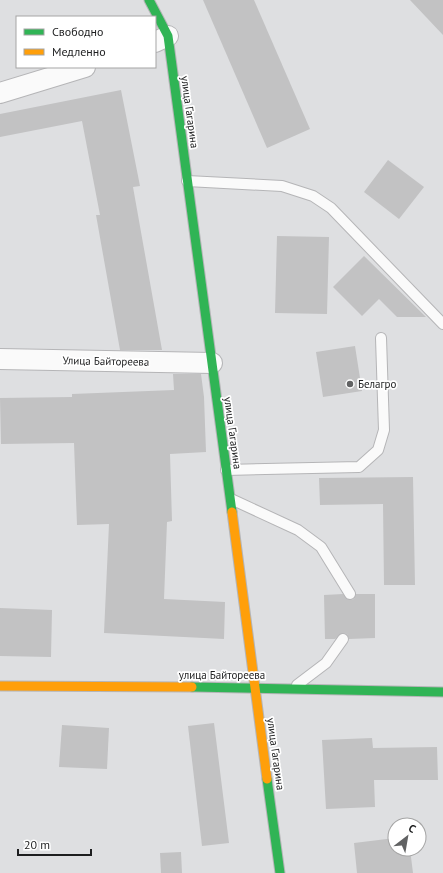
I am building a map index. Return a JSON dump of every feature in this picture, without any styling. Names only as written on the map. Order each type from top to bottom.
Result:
[{"type":"main road","name":"улица Гагарина","points":[[149,0],[154,16]]},
{"type":"main road","name":"улица Гагарина","points":[[156,21],[162,39],[188,181],[280,873]]},
{"type":"main road","name":"улица Байтореева","points":[[0,686],[255,687],[443,692]]},
{"type":"street","points":[[0,93],[83,68]]},
{"type":"street","name":"Улица Байтореева","points":[[0,359],[212,363]]},
{"type":"lane","points":[[188,181],[282,186],[313,196],[331,208],[443,324]]},
{"type":"lane","points":[[226,470],[359,467],[378,450],[384,430],[381,338]]},
{"type":"lane","points":[[230,499],[298,530],[321,547],[350,594]]},
{"type":"lane","points":[[294,688],[326,663],[343,639]]},
{"type":"building","points":[[203,0],[254,0],[310,129],[267,148]]},
{"type":"building","points":[[410,0],[443,0],[443,35]]},
{"type":"building","points":[[121,90],[140,186],[133,187],[162,350],[120,350],[96,215],[100,215],[82,121],[0,137],[0,114]]},
{"type":"building","points":[[388,160],[424,187],[399,219],[364,192]]},
{"type":"building","points":[[277,236],[329,237],[327,314],[275,313]]},
{"type":"building","points":[[364,256],[426,317],[397,317],[379,299],[362,316],[333,287]]},
{"type":"building","points":[[355,346],[362,391],[323,397],[316,352]]},
{"type":"building","points":[[173,374],[201,374],[204,397],[206,452],[170,454],[172,521],[167,522],[164,599],[225,602],[224,639],[104,633],[109,524],[77,525],[74,443],[1,444],[0,398],[72,397],[72,394],[174,390]]},
{"type":"building","points":[[413,477],[415,585],[384,585],[383,504],[320,505],[319,478]]},
{"type":"building","points":[[343,594],[350,600],[354,599],[356,594],[375,594],[375,638],[349,639],[347,634],[343,633],[335,639],[325,639],[324,595]]},
{"type":"building","points":[[0,608],[52,610],[51,657],[0,656]]},
{"type":"building","points":[[214,723],[229,843],[202,846],[188,726]]},
{"type":"building","points":[[62,725],[109,728],[107,769],[59,767]]},
{"type":"building","points":[[372,738],[373,748],[437,747],[438,780],[374,780],[375,807],[326,809],[322,740]]},
{"type":"building","points":[[387,839],[387,857],[411,857],[413,873],[357,873],[354,843]]},
{"type":"building","points":[[181,852],[182,873],[161,873],[160,853]]},
{"type":"traffic: fast","points":[[149,0],[168,36],[232,512]]},
{"type":"traffic: fast","points":[[192,687],[443,692]]},
{"type":"traffic: fast","points":[[267,779],[280,873]]},
{"type":"traffic: slow","points":[[232,512],[267,779]]},
{"type":"traffic: slow","points":[[0,686],[192,687]]},
{"type":"place","name":"Белагро","points":[[350,384]]}]
